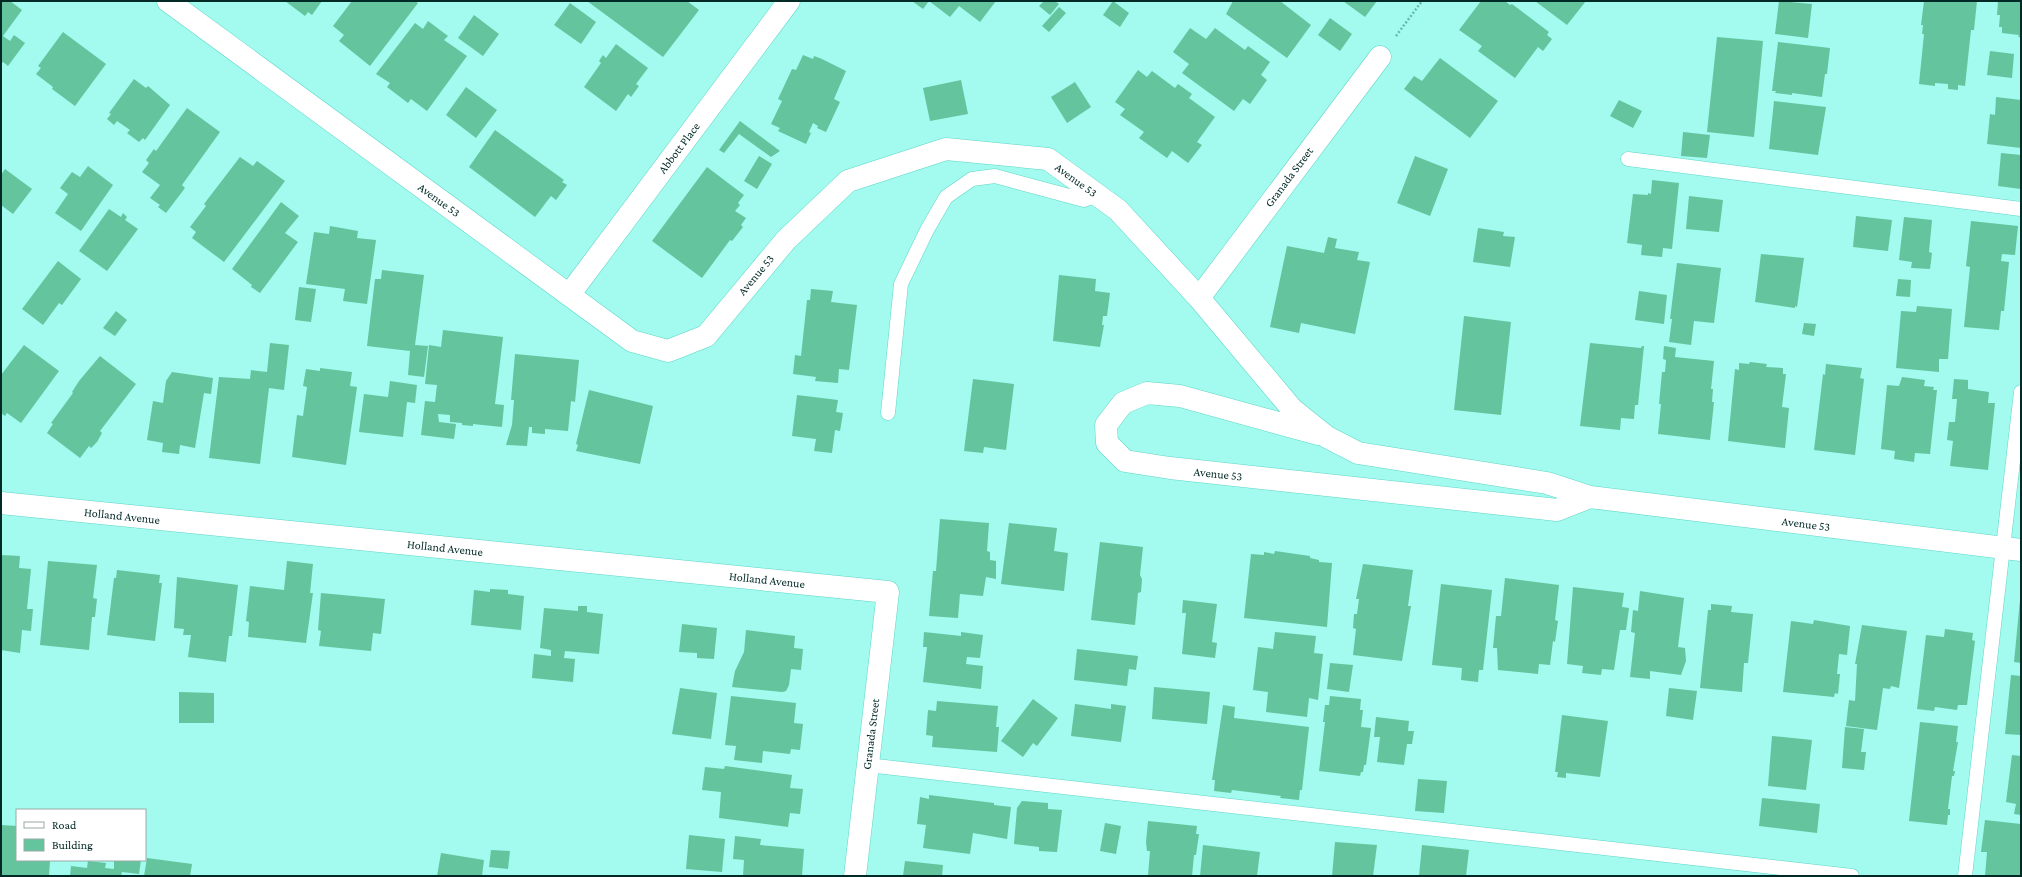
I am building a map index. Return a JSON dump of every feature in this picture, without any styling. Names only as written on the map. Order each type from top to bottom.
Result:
[{"type":"street","name":"Avenue 53","points":[[168,1],[632,341],[668,351],[706,336],[786,240],[848,181],[946,149],[1048,159],[1118,210],[1199,298],[1292,408],[1327,436],[1358,453],[1547,483],[1590,497],[2012,549]]},
{"type":"street","name":"Abbott Place","points":[[569,295],[789,1]]},
{"type":"street","name":"Granada Street","points":[[1199,298],[1380,57]]},
{"type":"street","name":"Avenue 53","points":[[1327,436],[1180,396],[1147,393],[1123,403],[1106,425],[1107,443],[1125,461],[1170,468],[1490,504],[1557,510],[1590,497]]},
{"type":"street","name":"Holland Avenue","points":[[1,503],[888,592]]},
{"type":"street","name":"Granada Street","points":[[855,876],[888,592]]},
{"type":"lane","points":[[1628,159],[2021,209]]},
{"type":"lane","points":[[888,412],[901,284],[927,230],[946,197],[972,179],[995,176],[1084,200],[1097,195]]},
{"type":"lane","points":[[1965,876],[2012,549],[2021,392]]},
{"type":"lane","points":[[867,765],[1852,876]]},
{"type":"path","points":[[1380,57],[1422,1]]},
{"type":"building","points":[[1,1],[10,1],[22,10],[3,36],[10,41],[14,35],[25,43],[8,66],[3,62],[1,64]]},
{"type":"building","points":[[285,1],[322,1],[312,15],[308,12],[305,16]]},
{"type":"building","points":[[352,1],[415,1],[418,3],[370,66],[339,41],[344,35],[333,26]]},
{"type":"building","points":[[587,1],[687,1],[699,10],[663,57]]},
{"type":"building","points":[[912,1],[929,1],[923,9]]},
{"type":"building","points":[[929,1],[996,1],[980,22],[959,6],[950,17]]},
{"type":"building","points":[[1044,1],[1055,1],[1059,4],[1050,15],[1039,6]]},
{"type":"building","points":[[1113,1],[1129,13],[1120,27],[1103,15]]},
{"type":"building","points":[[1233,1],[1280,1],[1311,25],[1287,58],[1226,14]]},
{"type":"building","points":[[1343,1],[1377,1],[1365,17]]},
{"type":"building","points":[[1481,1],[1505,1],[1510,5],[1512,4],[1549,32],[1547,35],[1552,39],[1543,51],[1538,47],[1515,78],[1478,51],[1482,46],[1459,30]]},
{"type":"building","points":[[1535,1],[1586,1],[1567,25]]},
{"type":"building","points":[[1779,1],[1812,4],[1808,38],[1775,34]]},
{"type":"building","points":[[1924,1],[1977,1],[1974,30],[1971,30],[1965,86],[1958,85],[1958,90],[1948,89],[1948,84],[1935,83],[1935,86],[1919,84],[1924,34],[1922,34],[1923,25],[1921,25]]},
{"type":"building","points":[[1998,1],[2021,1],[2021,37],[2018,37],[2019,35],[2002,33],[2002,27],[1999,27],[2000,15],[1997,15]]},
{"type":"building","points":[[570,3],[596,22],[581,44],[554,25]]},
{"type":"building","points":[[1059,7],[1066,13],[1049,32],[1042,26]]},
{"type":"building","points":[[474,15],[499,34],[483,56],[458,38]]},
{"type":"building","points":[[1330,18],[1352,34],[1340,51],[1318,35]]},
{"type":"building","points":[[428,21],[448,36],[444,40],[467,56],[427,111],[411,99],[408,103],[387,87],[390,83],[376,74],[415,23],[423,29]]},
{"type":"building","points":[[1190,28],[1206,39],[1215,28],[1245,50],[1248,46],[1270,62],[1261,75],[1267,80],[1250,104],[1243,99],[1234,111],[1182,73],[1189,64],[1173,52]]},
{"type":"building","points":[[63,32],[106,64],[75,106],[52,89],[53,87],[36,74],[41,68],[38,66]]},
{"type":"building","points":[[1717,37],[1763,41],[1754,137],[1707,132]]},
{"type":"building","points":[[1778,42],[1830,48],[1827,74],[1825,74],[1822,97],[1792,93],[1792,95],[1775,93],[1776,91],[1772,91]]},
{"type":"building","points":[[616,44],[648,68],[636,84],[639,86],[631,97],[628,94],[616,111],[584,87],[601,63],[599,61],[603,55],[606,58]]},
{"type":"building","points":[[1990,51],[2014,54],[2012,78],[1987,75]]},
{"type":"building","points":[[803,55],[813,59],[814,56],[846,71],[834,99],[840,102],[826,132],[817,128],[818,126],[813,123],[809,132],[811,133],[806,144],[778,131],[780,128],[771,124],[782,101],[778,99],[792,69],[796,70]]},
{"type":"building","points":[[1440,58],[1498,101],[1470,138],[1404,89],[1414,76],[1422,81]]},
{"type":"building","points":[[1138,70],[1147,77],[1152,71],[1175,88],[1178,84],[1192,94],[1189,98],[1215,117],[1197,142],[1202,145],[1188,163],[1172,151],[1167,158],[1139,138],[1144,132],[1120,115],[1125,109],[1115,102]]},
{"type":"building","points":[[134,79],[146,88],[148,86],[170,105],[145,140],[143,138],[139,142],[127,133],[130,130],[117,121],[114,125],[107,119],[111,114],[109,113]]},
{"type":"building","points":[[961,80],[968,114],[930,121],[923,88]]},
{"type":"building","points":[[1075,82],[1091,107],[1067,123],[1051,97]]},
{"type":"building","points":[[466,87],[497,110],[476,138],[446,115]]},
{"type":"building","points":[[1996,97],[2021,100],[2021,148],[1987,144],[1990,114],[1995,115]]},
{"type":"building","points":[[1619,100],[1642,111],[1633,128],[1610,116]]},
{"type":"building","points":[[1774,101],[1826,107],[1818,155],[1769,149]]},
{"type":"building","points":[[187,108],[220,132],[182,185],[185,188],[166,213],[158,207],[160,205],[150,198],[160,185],[142,172],[149,163],[146,160],[154,149],[156,151]]},
{"type":"building","points":[[740,121],[780,151],[771,157],[739,134],[724,153],[719,150]]},
{"type":"building","points":[[495,130],[564,180],[562,182],[567,185],[556,200],[551,196],[535,217],[469,167]]},
{"type":"building","points":[[1683,132],[1710,135],[1707,158],[1681,156]]},
{"type":"building","points":[[2001,153],[2021,155],[2021,189],[1998,186]]},
{"type":"building","points":[[759,156],[772,164],[757,189],[744,181]]},
{"type":"building","points":[[1415,156],[1448,169],[1430,216],[1397,203]]},
{"type":"building","points":[[240,157],[253,166],[257,161],[285,181],[224,262],[192,238],[196,232],[190,227],[206,206],[204,204]]},
{"type":"building","points":[[88,166],[113,185],[81,231],[55,213],[68,194],[60,188],[72,172],[80,177]]},
{"type":"building","points":[[707,167],[744,195],[738,203],[740,205],[735,211],[746,218],[741,225],[743,227],[732,241],[730,240],[702,278],[652,241]]},
{"type":"building","points":[[5,169],[32,189],[13,214],[1,205],[1,175]]},
{"type":"building","points":[[1652,180],[1679,183],[1672,249],[1663,248],[1662,257],[1641,255],[1642,245],[1627,243],[1633,194],[1651,194]]},
{"type":"building","points":[[1689,196],[1723,200],[1719,232],[1686,229]]},
{"type":"building","points":[[281,202],[299,216],[285,233],[298,242],[260,293],[251,287],[252,285],[232,269]]},
{"type":"building","points":[[109,209],[121,217],[123,213],[127,217],[125,220],[138,229],[107,271],[79,251]]},
{"type":"building","points":[[1856,216],[1892,220],[1888,251],[1853,247]]},
{"type":"building","points":[[1904,217],[1932,220],[1929,252],[1932,253],[1930,269],[1911,268],[1912,262],[1899,260]]},
{"type":"building","points":[[1971,221],[2018,226],[2015,255],[2002,254],[2001,261],[2009,262],[2004,311],[2001,311],[1999,330],[1964,327],[1970,267],[1966,266]]},
{"type":"building","points":[[330,226],[358,231],[357,238],[376,240],[367,304],[343,301],[345,289],[306,284],[314,232],[329,234]]},
{"type":"building","points":[[1478,228],[1504,232],[1503,236],[1515,237],[1510,267],[1473,262]]},
{"type":"building","points":[[1328,237],[1337,239],[1335,248],[1359,252],[1357,260],[1370,262],[1355,334],[1301,323],[1299,333],[1270,327],[1287,246],[1324,253]]},
{"type":"building","points":[[1761,254],[1804,258],[1797,307],[1795,306],[1795,308],[1755,302]]},
{"type":"building","points":[[58,261],[81,279],[62,305],[59,303],[43,325],[22,309]]},
{"type":"building","points":[[1677,263],[1721,268],[1714,323],[1694,321],[1691,345],[1669,342],[1672,319],[1670,319]]},
{"type":"building","points":[[382,270],[424,275],[415,345],[428,346],[424,377],[408,375],[410,351],[367,346],[375,279],[381,279]]},
{"type":"building","points":[[1059,275],[1096,279],[1095,291],[1110,293],[1107,316],[1103,316],[1102,325],[1104,325],[1100,347],[1053,341]]},
{"type":"building","points":[[1898,279],[1911,280],[1910,297],[1896,296]]},
{"type":"building","points":[[299,287],[316,289],[311,322],[295,320]]},
{"type":"building","points":[[811,289],[833,291],[831,302],[857,305],[849,370],[839,369],[838,383],[815,381],[816,377],[793,374],[795,355],[801,356],[807,300],[810,300]]},
{"type":"building","points":[[1639,291],[1667,295],[1664,324],[1635,320]]},
{"type":"building","points":[[1917,306],[1952,309],[1948,359],[1939,359],[1939,372],[1896,368],[1901,311],[1916,312]]},
{"type":"building","points":[[116,311],[127,320],[115,336],[103,328]]},
{"type":"building","points":[[1464,316],[1511,322],[1501,415],[1454,410]]},
{"type":"building","points":[[1804,323],[1816,324],[1814,336],[1802,334]]},
{"type":"building","points":[[443,330],[503,337],[495,404],[504,405],[502,427],[473,424],[473,426],[462,425],[462,423],[450,422],[450,415],[438,414],[439,422],[456,424],[454,439],[421,435],[425,401],[435,402],[437,385],[425,384],[429,345],[441,347]]},
{"type":"building","points":[[270,343],[289,345],[284,390],[269,388],[260,464],[209,458],[219,377],[250,379],[251,370],[267,372]]},
{"type":"building","points":[[1590,343],[1641,348],[1644,346],[1638,405],[1635,405],[1634,419],[1621,418],[1620,430],[1580,426]]},
{"type":"building","points":[[24,345],[59,371],[21,423],[7,413],[5,416],[1,413],[1,375]]},
{"type":"building","points":[[1664,346],[1676,348],[1675,357],[1714,361],[1711,389],[1713,389],[1712,402],[1714,402],[1710,440],[1658,434],[1662,372],[1665,372],[1666,360],[1663,359]]},
{"type":"building","points":[[515,354],[579,360],[575,402],[571,401],[568,431],[545,429],[545,434],[532,433],[532,427],[529,427],[527,446],[506,445],[512,425],[514,400],[511,400]]},
{"type":"building","points":[[100,356],[136,384],[100,431],[102,433],[97,442],[91,448],[89,446],[80,458],[47,433],[53,424],[51,423],[73,393],[72,392],[79,381]]},
{"type":"building","points":[[1750,362],[1767,364],[1766,367],[1783,368],[1783,374],[1786,374],[1782,407],[1789,408],[1785,448],[1728,441],[1735,369],[1739,370],[1739,363],[1749,364]]},
{"type":"building","points":[[1826,364],[1862,368],[1860,378],[1864,379],[1855,455],[1814,450],[1823,374],[1825,375]]},
{"type":"building","points":[[320,368],[352,372],[350,386],[357,387],[346,465],[292,457],[297,415],[303,416],[307,387],[303,386],[306,369],[320,371]]},
{"type":"building","points":[[172,372],[213,378],[211,394],[204,393],[195,448],[180,445],[179,454],[162,452],[163,443],[147,440],[153,401],[163,403],[166,381]]},
{"type":"building","points":[[1902,377],[1925,380],[1924,386],[1934,387],[1933,390],[1937,390],[1930,454],[1915,453],[1914,462],[1894,459],[1895,451],[1881,449],[1887,385],[1899,386]]},
{"type":"building","points":[[973,379],[1014,384],[1006,450],[984,447],[983,453],[964,451]]},
{"type":"building","points":[[1954,379],[1968,380],[1968,389],[1989,392],[1988,403],[1995,403],[1988,470],[1950,466],[1953,441],[1947,440],[1949,422],[1955,422],[1957,399],[1952,399]]},
{"type":"building","points":[[390,381],[417,385],[415,403],[407,402],[403,437],[359,432],[364,394],[388,397]]},
{"type":"building","points":[[589,390],[653,406],[640,464],[576,451],[578,445],[576,444]]},
{"type":"building","points":[[797,395],[838,400],[836,412],[843,413],[840,431],[835,430],[832,453],[814,451],[816,439],[792,436]]},
{"type":"building","points":[[940,519],[989,523],[987,551],[990,552],[990,560],[996,561],[996,579],[986,577],[983,596],[960,594],[958,618],[929,616],[933,571],[936,571]]},
{"type":"building","points":[[1009,523],[1057,528],[1054,551],[1068,553],[1064,591],[1001,584]]},
{"type":"building","points":[[1100,542],[1143,547],[1140,575],[1142,579],[1141,592],[1138,593],[1135,625],[1091,620]]},
{"type":"building","points":[[1275,551],[1310,556],[1310,558],[1319,560],[1319,562],[1332,563],[1327,627],[1244,618],[1251,554],[1264,555],[1264,552],[1274,554]]},
{"type":"building","points":[[1,555],[20,556],[19,568],[31,569],[27,609],[33,609],[31,631],[22,630],[20,653],[1,650]]},
{"type":"building","points":[[48,561],[97,565],[93,598],[97,599],[95,617],[92,617],[89,650],[40,645]]},
{"type":"building","points":[[287,561],[313,564],[310,593],[313,593],[306,643],[248,637],[249,622],[246,621],[250,586],[284,590]]},
{"type":"building","points":[[1363,564],[1413,570],[1408,606],[1411,606],[1402,661],[1353,655],[1356,629],[1353,628],[1354,614],[1357,614],[1359,599],[1356,599]]},
{"type":"building","points":[[117,570],[160,575],[159,583],[162,583],[155,641],[107,635],[114,578],[116,578]]},
{"type":"building","points":[[177,577],[238,585],[232,636],[229,636],[226,662],[188,657],[191,635],[183,635],[184,629],[174,628]]},
{"type":"building","points":[[1505,578],[1559,585],[1555,620],[1558,621],[1555,642],[1553,641],[1550,665],[1539,664],[1538,674],[1498,670],[1497,648],[1493,648],[1496,616],[1501,616]]},
{"type":"building","points":[[1441,584],[1492,590],[1483,670],[1479,670],[1478,682],[1461,680],[1462,668],[1432,665]]},
{"type":"building","points":[[1573,587],[1624,593],[1622,607],[1629,608],[1626,630],[1620,630],[1614,670],[1602,669],[1601,675],[1582,673],[1583,666],[1567,664]]},
{"type":"building","points":[[490,589],[508,590],[508,594],[524,596],[521,630],[471,625],[474,590],[490,592]]},
{"type":"building","points":[[1640,591],[1684,598],[1678,647],[1685,648],[1686,661],[1681,675],[1650,671],[1650,679],[1630,677],[1635,633],[1631,632],[1633,610],[1638,611]]},
{"type":"building","points":[[321,593],[385,599],[381,634],[373,633],[371,651],[319,646],[321,631],[318,630]]},
{"type":"building","points":[[1183,600],[1217,604],[1212,642],[1217,643],[1215,658],[1182,654],[1186,613],[1182,613]]},
{"type":"building","points":[[2021,600],[2021,663],[2014,662]]},
{"type":"building","points":[[1711,604],[1732,606],[1731,612],[1753,614],[1748,663],[1744,663],[1742,692],[1700,688],[1708,610],[1711,610]]},
{"type":"building","points":[[578,606],[587,606],[587,612],[603,614],[599,654],[565,651],[564,658],[575,659],[573,682],[532,678],[534,654],[551,656],[551,650],[540,648],[544,608],[578,611]]},
{"type":"building","points":[[1814,620],[1850,626],[1847,655],[1839,654],[1837,674],[1840,674],[1838,694],[1835,693],[1834,697],[1783,692],[1791,621],[1813,624]]},
{"type":"building","points":[[682,624],[717,628],[714,659],[697,658],[697,653],[679,652]]},
{"type":"building","points":[[1862,625],[1907,631],[1899,688],[1891,686],[1890,689],[1883,688],[1877,730],[1846,726],[1849,700],[1855,701],[1857,664],[1855,664]]},
{"type":"building","points":[[1945,629],[1973,633],[1972,640],[1975,641],[1967,705],[1958,705],[1957,710],[1935,707],[1934,711],[1917,709],[1926,635],[1944,637]]},
{"type":"building","points":[[746,630],[795,636],[794,648],[803,649],[801,670],[791,669],[789,685],[786,691],[782,692],[732,687],[735,671],[744,652]]},
{"type":"building","points":[[924,632],[961,636],[961,632],[983,635],[980,658],[967,657],[966,664],[983,666],[981,689],[923,682],[927,647],[923,647]]},
{"type":"building","points":[[1275,632],[1316,636],[1314,653],[1323,654],[1318,700],[1309,698],[1307,717],[1266,712],[1268,692],[1253,690],[1258,647],[1273,649]]},
{"type":"building","points":[[1077,649],[1138,656],[1136,670],[1129,669],[1127,686],[1074,680]]},
{"type":"building","points":[[1330,663],[1353,665],[1349,692],[1327,689]]},
{"type":"building","points":[[2011,675],[2021,676],[2021,735],[2005,734]]},
{"type":"building","points":[[1154,687],[1210,692],[1207,724],[1152,719]]},
{"type":"building","points":[[680,688],[717,693],[711,739],[672,734]]},
{"type":"building","points":[[1669,688],[1697,691],[1693,720],[1666,716]]},
{"type":"building","points":[[179,692],[214,693],[214,723],[179,723]]},
{"type":"building","points":[[731,696],[796,703],[794,723],[803,724],[800,750],[791,749],[790,754],[763,751],[762,763],[734,760],[736,746],[725,745]]},
{"type":"building","points":[[1330,696],[1361,699],[1360,710],[1363,710],[1361,727],[1371,728],[1366,765],[1364,765],[1363,772],[1361,772],[1360,776],[1319,771],[1325,722],[1323,722],[1325,705],[1329,705]]},
{"type":"building","points":[[1033,699],[1058,718],[1037,746],[1033,743],[1023,757],[1001,741]]},
{"type":"building","points":[[937,701],[998,706],[996,727],[999,727],[997,752],[932,747],[933,736],[926,735],[928,710],[936,711]]},
{"type":"building","points":[[1075,704],[1111,709],[1111,704],[1126,706],[1121,742],[1071,736]]},
{"type":"building","points":[[1223,705],[1235,707],[1234,718],[1309,727],[1302,790],[1300,790],[1299,800],[1280,798],[1281,796],[1232,790],[1231,793],[1214,791],[1215,780],[1212,780]]},
{"type":"building","points":[[1562,715],[1608,721],[1600,777],[1566,773],[1566,778],[1557,777],[1558,772],[1555,772]]},
{"type":"building","points":[[1376,717],[1409,721],[1408,731],[1414,731],[1412,744],[1407,744],[1404,765],[1377,762],[1380,737],[1374,737]]},
{"type":"building","points":[[1920,722],[1958,726],[1956,742],[1958,742],[1953,771],[1955,771],[1954,776],[1952,776],[1948,809],[1950,809],[1950,815],[1948,815],[1947,825],[1909,821]]},
{"type":"building","points":[[1845,727],[1864,729],[1861,752],[1866,752],[1864,770],[1842,768]]},
{"type":"building","points":[[1772,736],[1812,740],[1806,790],[1768,786]]},
{"type":"building","points":[[2012,755],[2021,756],[2021,815],[2014,814],[2016,804],[2006,802]]},
{"type":"building","points":[[725,766],[792,775],[790,788],[803,789],[800,814],[790,813],[788,827],[719,818],[721,792],[702,790],[705,767],[724,769]]},
{"type":"building","points":[[1418,779],[1447,781],[1444,813],[1415,811]]},
{"type":"building","points":[[929,795],[994,803],[994,805],[1011,807],[1007,839],[973,833],[970,854],[923,848],[926,825],[917,824],[920,797],[929,799]]},
{"type":"building","points":[[1762,798],[1820,804],[1817,833],[1759,826]]},
{"type":"building","points":[[1022,801],[1048,803],[1048,809],[1062,810],[1057,852],[1039,851],[1039,847],[1014,844],[1017,808]]},
{"type":"building","points":[[1985,820],[2021,824],[2021,876],[1985,876],[1987,852],[1981,852]]},
{"type":"building","points":[[1148,821],[1197,826],[1196,834],[1199,834],[1196,855],[1194,855],[1192,876],[1148,876],[1150,851],[1147,851],[1146,842]]},
{"type":"building","points":[[1105,823],[1121,826],[1116,854],[1100,851]]},
{"type":"building","points":[[1,825],[16,826],[16,861],[50,861],[49,876],[1,876]]},
{"type":"building","points":[[689,835],[725,839],[722,872],[686,869]]},
{"type":"building","points":[[735,836],[761,839],[760,845],[804,849],[802,876],[743,876],[744,860],[733,859]]},
{"type":"building","points":[[1335,842],[1377,845],[1373,876],[1332,876]]},
{"type":"building","points":[[1203,845],[1260,852],[1257,876],[1200,876]]},
{"type":"building","points":[[1422,845],[1469,850],[1466,876],[1419,876]]},
{"type":"building","points":[[491,850],[510,851],[508,869],[489,867]]},
{"type":"building","points":[[441,853],[484,860],[482,876],[437,876]]},
{"type":"building","points":[[147,858],[192,864],[190,876],[144,876]]},
{"type":"building","points":[[88,861],[106,863],[105,868],[114,869],[114,861],[141,861],[139,874],[122,872],[121,876],[70,876],[71,866],[87,868]]},
{"type":"building","points":[[905,861],[943,865],[942,876],[903,876]]}]
